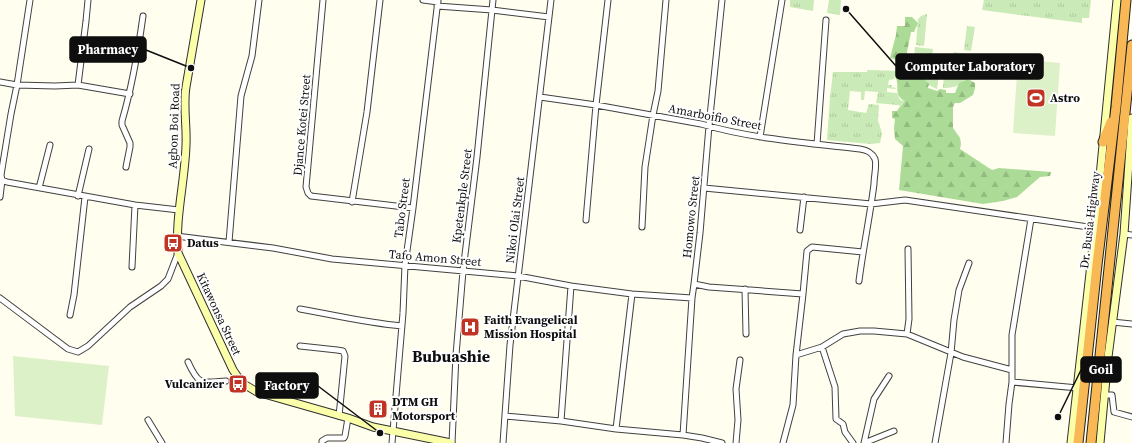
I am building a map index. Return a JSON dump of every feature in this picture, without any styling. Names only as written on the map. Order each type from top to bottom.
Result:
[{"type":"highway","name":"Dr. Busia Highway","points":[[1078,443],[1116,107],[1126,0]]},
{"type":"highway","name":"Dr. Busia Highway","points":[[1091,443],[1132,45]]},
{"type":"highway","points":[[1103,142],[1116,107]]},
{"type":"street","points":[[0,197],[1,176],[30,0]]},
{"type":"street","points":[[78,85],[88,0]]},
{"type":"street","name":"Agbon Boi Road","points":[[178,253],[176,236],[180,210],[187,128],[184,100],[201,0]]},
{"type":"street","points":[[229,242],[241,96],[252,56],[259,0]]},
{"type":"street","name":"Djance Kotei Street","points":[[323,0],[307,190],[311,196],[413,208]]},
{"type":"street","points":[[352,202],[366,112],[380,0]]},
{"type":"street","points":[[423,0],[549,17]]},
{"type":"street","name":"Kpetenkple Street","points":[[449,443],[463,271],[493,0]]},
{"type":"street","name":"Nikoi Olai Street","points":[[504,443],[510,345],[551,0]]},
{"type":"street","points":[[586,220],[596,106],[608,0]]},
{"type":"street","points":[[642,227],[645,167],[652,115],[658,91],[666,0]]},
{"type":"street","name":"Homowo Street","points":[[683,435],[692,298],[722,0]]},
{"type":"street","points":[[760,137],[782,0]]},
{"type":"street","name":"Dr. Busia Highway","points":[[1071,443],[1118,0]]},
{"type":"street","name":"Tabo Street","points":[[392,443],[402,326],[405,265],[437,3]]},
{"type":"street","points":[[126,168],[130,143],[122,125],[122,121],[130,94],[139,50],[143,16]]},
{"type":"street","points":[[817,144],[826,20]]},
{"type":"street","points":[[0,82],[17,85],[78,85],[130,94]]},
{"type":"street","name":"Amarboifio Street","points":[[540,97],[652,115],[760,137],[865,150],[870,152],[875,159],[871,204]]},
{"type":"street","points":[[1100,443],[1112,322],[1124,234],[1132,118]]},
{"type":"street","points":[[39,188],[50,145]]},
{"type":"street","points":[[78,196],[88,149]]},
{"type":"street","points":[[2,180],[78,196],[180,210]]},
{"type":"street","points":[[704,188],[871,204],[905,200],[1095,228]]},
{"type":"street","points":[[70,315],[74,295],[85,197]]},
{"type":"street","points":[[800,230],[804,197]]},
{"type":"street","points":[[858,281],[871,204]]},
{"type":"street","points":[[132,267],[135,205]]},
{"type":"street","points":[[1006,443],[1012,382],[1012,335],[1031,219]]},
{"type":"street","points":[[1124,234],[1132,235]]},
{"type":"street","name":"Tafo Amon Street","points":[[176,236],[273,248],[332,259],[518,276],[571,286],[632,294],[692,298]]},
{"type":"street","points":[[783,443],[793,406],[796,355],[807,251],[812,247],[863,252]]},
{"type":"street","points":[[907,334],[909,319],[908,249]]},
{"type":"street","points":[[0,298],[68,350],[78,352],[88,346],[130,307],[161,286],[168,279],[178,253]]},
{"type":"street","name":"Kitawonsa Street","points":[[178,253],[233,370],[242,383],[257,392],[339,416]]},
{"type":"street","points":[[935,443],[951,353],[954,320],[960,290],[969,263]]},
{"type":"street","points":[[694,284],[709,287],[803,294]]},
{"type":"street","points":[[561,421],[571,286]]},
{"type":"street","points":[[745,289],[746,334]]},
{"type":"street","points":[[616,429],[632,294]]},
{"type":"street","points":[[300,308],[352,320],[402,326]]},
{"type":"street","points":[[1112,322],[1132,324]]},
{"type":"street","points":[[796,355],[822,347],[843,334],[860,331],[874,331],[907,334],[951,353],[1012,370]]},
{"type":"street","points":[[300,346],[343,351],[345,356],[339,416],[373,427],[449,443]]},
{"type":"street","points":[[822,347],[835,387],[836,419],[843,424],[844,432],[853,443]]},
{"type":"street","points":[[736,443],[738,417],[736,389],[740,360]]},
{"type":"street","points":[[188,362],[198,380],[202,382],[211,383],[226,381]]},
{"type":"street","points":[[864,443],[874,398],[889,376]]},
{"type":"street","points":[[1012,382],[1078,388]]},
{"type":"street","points":[[1105,395],[1112,395],[1114,412],[1132,417]]},
{"type":"street","points":[[505,416],[683,435],[701,440],[722,443]]},
{"type":"street","points":[[322,443],[322,441],[327,438],[344,438],[348,418]]},
{"type":"street","points":[[148,420],[162,443]]},
{"type":"street","points":[[864,443],[894,431]]},
{"type":"green space","points":[[790,0],[814,0],[813,11],[790,7]]},
{"type":"green space","points":[[829,0],[841,0],[840,15],[827,13]]},
{"type":"green space","points":[[984,0],[1091,0],[1089,18],[1082,18],[1082,23],[982,10]]},
{"type":"green space","points":[[927,14],[924,46],[916,45],[918,19]]},
{"type":"green space","points":[[905,17],[912,17],[918,23],[914,32],[911,32],[905,62],[890,58],[897,26],[905,26]]},
{"type":"green space","points":[[967,26],[975,27],[971,51],[964,50]]},
{"type":"green space","points":[[915,47],[933,49],[932,66],[939,74],[937,89],[924,82],[917,73],[914,62]]},
{"type":"green space","points":[[954,52],[972,55],[970,68],[962,83],[951,88],[943,88],[944,74],[951,67]]},
{"type":"green space","name":"Astro","points":[[1018,59],[1060,63],[1055,136],[1013,133]]},
{"type":"green space","points":[[906,66],[914,69],[915,74],[918,73],[929,84],[928,88],[937,91],[940,89],[946,90],[946,93],[955,93],[959,83],[968,79],[975,83],[973,95],[960,103],[955,103],[953,107],[953,128],[960,138],[960,149],[992,170],[999,168],[1051,172],[1050,176],[1040,177],[1017,197],[983,204],[899,190],[903,146],[895,139],[895,119],[892,118],[892,111],[897,111],[905,101],[899,96],[897,80],[895,77],[897,72],[901,71],[902,68]]},
{"type":"green space","points":[[867,70],[901,71],[897,72],[894,77],[895,79],[889,80],[888,85],[892,85],[891,87],[896,88],[887,88],[887,92],[897,93],[900,100],[905,101],[900,106],[876,103],[878,92],[865,91],[864,100],[861,100],[861,92],[850,91],[848,110],[866,113],[869,104],[879,105],[878,120],[882,133],[880,143],[870,144],[827,140],[833,72],[867,72]]},
{"type":"green space","points":[[13,356],[109,366],[102,425],[15,416]]},
{"type":"place","name":"Computer Laboratory","points":[[846,9]]},
{"type":"place","name":"Pharmacy","points":[[191,68]]},
{"type":"place","name":"Astro","points":[[1036,98]]},
{"type":"place","name":"Datus","points":[[173,243]]},
{"type":"place","name":"Faith Evangelical Mission Hospital","points":[[470,327]]},
{"type":"place","name":"Vulcanizer","points":[[238,384]]},
{"type":"place","name":"DTM GH Motorsport","points":[[378,409]]},
{"type":"place","name":"Goil","points":[[1058,417]]},
{"type":"place","name":"Factory","points":[[380,433]]},
{"type":"district","name":"Bubuashie","points":[[451,356]]}]
